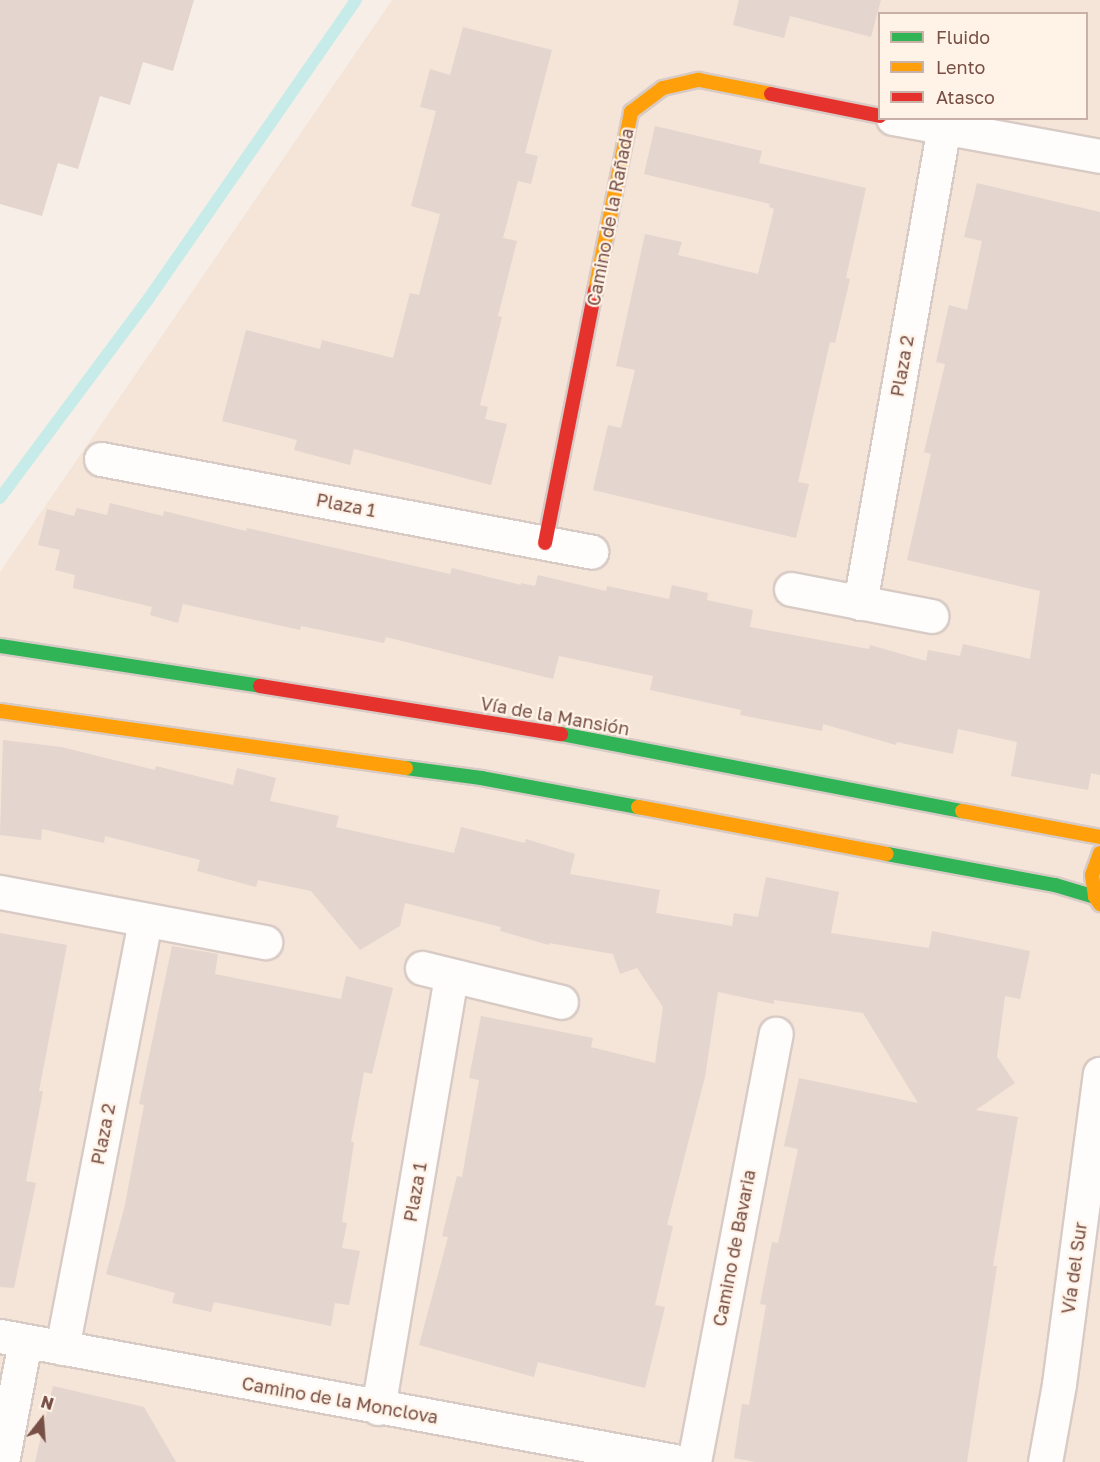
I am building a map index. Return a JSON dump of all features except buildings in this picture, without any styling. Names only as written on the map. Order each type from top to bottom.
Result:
[{"type":"street","name":"Camino de la Rañada","points":[[545,543],[631,112],[663,88],[699,80],[878,116]]},
{"type":"street","points":[[902,120],[1100,156]]},
{"type":"street","name":"Plaza 2","points":[[860,603],[944,129]]},
{"type":"street","name":"Plaza 1","points":[[101,459],[591,552]]},
{"type":"street","points":[[791,589],[931,616]]},
{"type":"street","name":"Vía de la Mansión","points":[[0,646],[507,724],[1100,837]]},
{"type":"street","points":[[0,711],[481,778],[1055,885],[1098,900]]},
{"type":"street","points":[[1098,900],[1092,875],[1100,853]]},
{"type":"street","points":[[0,892],[265,942]]},
{"type":"street","name":"Plaza 2","points":[[62,1348],[145,920]]},
{"type":"street","name":"Plaza 1","points":[[378,1408],[437,972],[561,1002]]},
{"type":"street","name":"Camino de Bavaria","points":[[694,1462],[776,1034]]},
{"type":"street","name":"Vía del Sur","points":[[1045,1462],[1059,1384],[1100,1074]]},
{"type":"street","points":[[2,1462],[13,1339]]},
{"type":"street","name":"Camino de la Monclova","points":[[13,1339],[680,1462]]},
{"type":"shaded area","points":[[392,0],[1100,0],[1100,1462],[0,1462],[0,572]]},
{"type":"waterway","points":[[0,498],[149,298],[356,0]]},
{"type":"traffic: fast","points":[[0,646],[260,686]]},
{"type":"traffic: fast","points":[[561,734],[962,811]]},
{"type":"traffic: fast","points":[[406,768],[481,778],[638,807]]},
{"type":"traffic: fast","points":[[887,854],[1055,885],[1095,897]]},
{"type":"traffic: slow","points":[[595,291],[631,112],[663,88],[699,80],[771,94]]},
{"type":"traffic: slow","points":[[0,711],[406,768]]},
{"type":"traffic: slow","points":[[638,807],[887,854]]},
{"type":"traffic: slow","points":[[962,811],[1100,837]]},
{"type":"traffic: slow","points":[[1100,853],[1092,875],[1095,897],[1100,904]]},
{"type":"traffic: jam","points":[[771,94],[878,116]]},
{"type":"traffic: jam","points":[[545,543],[595,291]]},
{"type":"traffic: jam","points":[[260,686],[561,734]]}]
